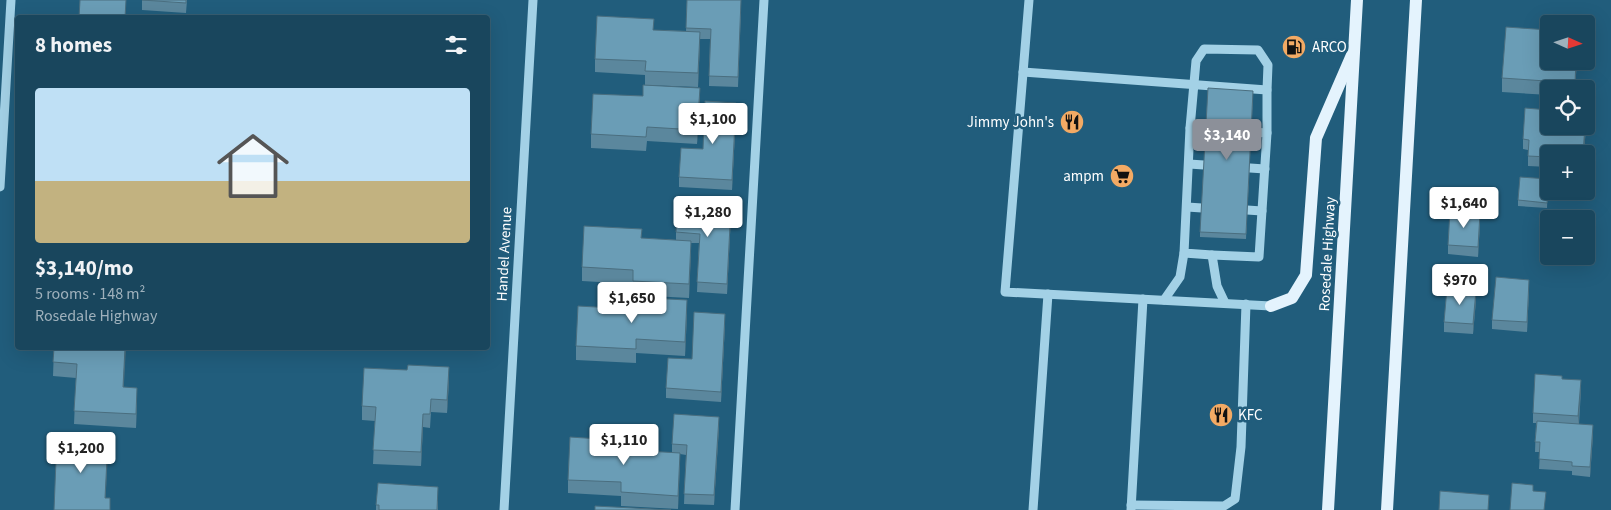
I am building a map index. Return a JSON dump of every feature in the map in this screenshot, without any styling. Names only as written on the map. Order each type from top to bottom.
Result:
[{"type":"main road","name":"Rosedale Highway","points":[[1328,510],[1357,0]]},
{"type":"main road","points":[[1387,510],[1416,0]]},
{"type":"main road","points":[[1271,306],[1292,298],[1306,275],[1316,138],[1355,48]]},
{"type":"street","points":[[0,187],[11,0]]},
{"type":"street","name":"Handel Avenue","points":[[504,510],[533,0]]},
{"type":"street","points":[[735,510],[764,0]]},
{"type":"street","points":[[1029,0],[1005,292],[1271,306]]},
{"type":"street","points":[[1164,300],[1180,277],[1184,253],[1190,128],[1196,61],[1204,49],[1258,50],[1268,65],[1267,133],[1259,257],[1184,253]]},
{"type":"street","points":[[1023,72],[1268,90]]},
{"type":"street","points":[[1190,128],[1206,129]]},
{"type":"street","points":[[1252,132],[1267,133]]},
{"type":"street","points":[[1189,164],[1204,165]]},
{"type":"street","points":[[1250,168],[1265,169]]},
{"type":"street","points":[[1187,208],[1202,208]]},
{"type":"street","points":[[1247,210],[1262,211]]},
{"type":"street","points":[[1212,255],[1217,286],[1225,303]]},
{"type":"street","points":[[1032,510],[1048,294]]},
{"type":"street","points":[[1144,299],[1131,507],[1224,506],[1235,499],[1241,447],[1246,304]]},
{"type":"building","points":[[80,0],[126,0],[125,15],[79,15]]},
{"type":"building","points":[[142,0],[186,0],[186,3]]},
{"type":"building","points":[[687,0],[741,0],[738,77],[709,76],[711,29],[686,28]]},
{"type":"building","points":[[597,16],[654,19],[653,30],[700,32],[698,73],[645,71],[646,61],[595,59]]},
{"type":"building","points":[[1506,27],[1540,29],[1540,70],[1576,70],[1575,80],[1540,81],[1502,78]]},
{"type":"building","points":[[643,85],[700,88],[697,130],[647,127],[646,137],[591,134],[593,94],[643,96]]},
{"type":"building","points":[[1208,88],[1253,91],[1246,234],[1200,232]]},
{"type":"building","points":[[705,101],[736,103],[732,180],[679,177],[681,148],[703,149]]},
{"type":"building","points":[[1525,108],[1540,109],[1540,135],[1584,135],[1584,145],[1540,145],[1540,157],[1528,156],[1529,140],[1523,139]]},
{"type":"building","points":[[1520,177],[1540,178],[1540,200],[1547,200],[1547,203],[1518,200]]},
{"type":"building","points":[[678,202],[731,206],[727,284],[697,282],[700,234],[676,232]]},
{"type":"building","points":[[1450,211],[1480,213],[1478,247],[1448,245]]},
{"type":"building","points":[[584,226],[642,229],[641,238],[691,241],[689,284],[633,281],[633,270],[582,267]]},
{"type":"building","points":[[1496,277],[1529,280],[1527,322],[1492,320]]},
{"type":"building","points":[[1447,288],[1476,290],[1473,324],[1444,322]]},
{"type":"building","points":[[631,297],[687,300],[685,342],[636,339],[636,349],[576,346],[578,306],[631,309]]},
{"type":"building","points":[[694,312],[725,314],[721,392],[666,388],[668,358],[692,359]]},
{"type":"building","points":[[54,350],[125,350],[123,387],[137,388],[136,414],[74,411],[77,364],[53,362]]},
{"type":"building","points":[[408,365],[449,367],[447,400],[431,399],[430,414],[423,414],[421,452],[373,450],[376,407],[362,406],[364,368],[407,370]]},
{"type":"building","points":[[1535,374],[1562,376],[1562,379],[1581,380],[1578,416],[1533,413]]},
{"type":"building","points":[[674,414],[719,417],[714,495],[684,494],[687,445],[672,444]]},
{"type":"building","points":[[1537,421],[1593,425],[1590,467],[1572,466],[1572,462],[1539,459],[1540,442],[1535,442]]},
{"type":"building","points":[[57,435],[108,439],[105,498],[110,498],[110,510],[54,510]]},
{"type":"building","points":[[570,437],[630,441],[629,450],[680,453],[678,496],[621,492],[621,482],[568,480]]},
{"type":"building","points":[[378,483],[438,487],[437,510],[379,510],[379,505],[376,505]]},
{"type":"building","points":[[1512,483],[1533,485],[1533,491],[1546,492],[1544,510],[1510,510]]},
{"type":"building","points":[[1440,491],[1489,495],[1488,510],[1439,510]]},
{"type":"building","points":[[595,506],[671,510],[595,510]]},
{"type":"place","name":"ARCO","points":[[1294,47]]},
{"type":"place","name":"Jimmy John's","points":[[1072,122]]},
{"type":"place","name":"ampm","points":[[1122,176]]},
{"type":"place","name":"KFC","points":[[1221,415]]}]
